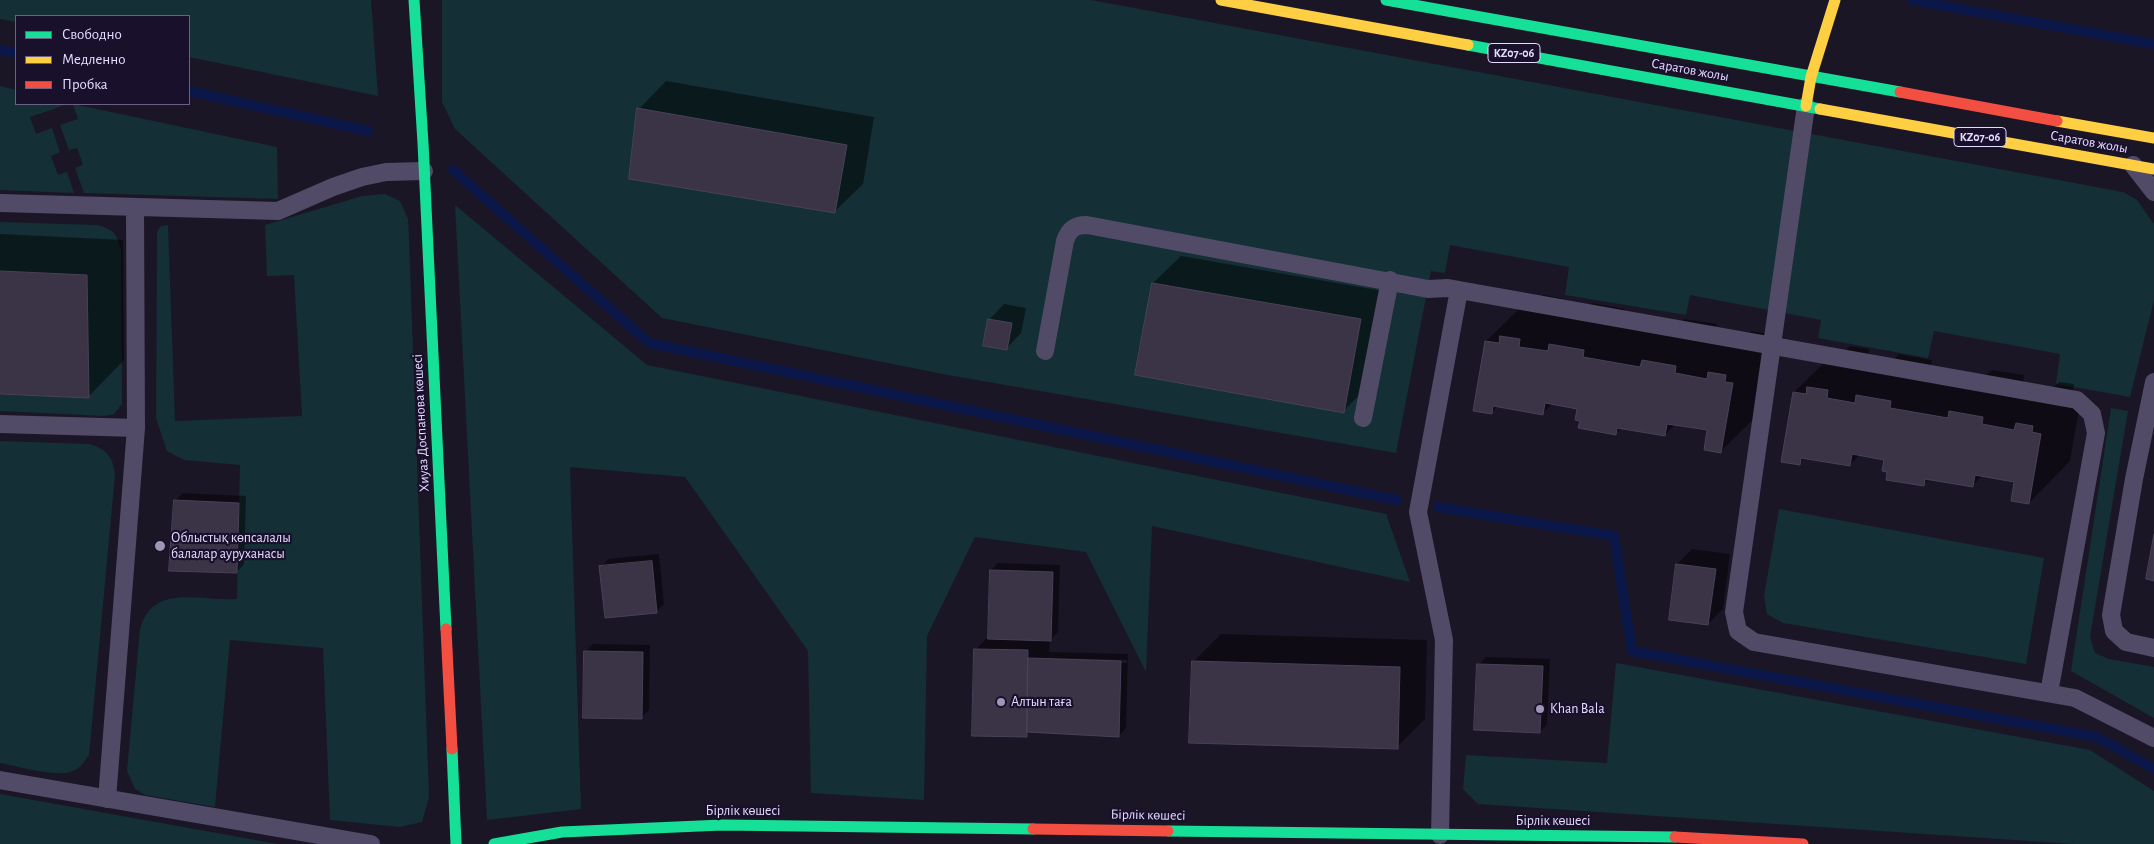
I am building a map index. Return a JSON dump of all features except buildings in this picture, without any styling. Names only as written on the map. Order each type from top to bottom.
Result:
[{"type":"main road","name":"Хиуаз Доспанова көшесі","points":[[414,0],[456,844]]},
{"type":"main road","name":"Саратов жолы","points":[[1221,0],[2154,169]]},
{"type":"main road","name":"Саратов жолы","points":[[1386,0],[2154,138]]},
{"type":"main road","points":[[1806,106],[1811,77],[1835,0]]},
{"type":"main road","name":"Бірлік көшесі","points":[[494,844],[562,832],[722,825],[1688,837],[1803,844]]},
{"type":"lane","points":[[1806,106],[1734,612],[1738,631],[1754,642],[2076,698],[2154,738]]},
{"type":"lane","points":[[2133,165],[2154,192]]},
{"type":"lane","points":[[0,203],[278,210],[333,186],[362,177],[386,172],[424,171]]},
{"type":"lane","points":[[107,799],[136,428],[135,207]]},
{"type":"lane","points":[[1045,351],[1065,241],[1072,228],[1079,225],[1087,225],[1390,280],[1428,289],[1442,287],[2077,400],[2092,414],[2096,433],[2049,693]]},
{"type":"lane","points":[[1363,418],[1390,280]]},
{"type":"lane","points":[[1440,835],[1444,640],[1418,512],[1459,290]]},
{"type":"lane","points":[[2154,382],[2134,479],[2111,615],[2114,631],[2126,642],[2154,648]]},
{"type":"lane","points":[[0,424],[136,428]]},
{"type":"lane","points":[[0,780],[371,844]]},
{"type":"green space","points":[[0,0],[371,0],[378,96],[190,57],[190,15],[15,15],[15,22],[0,19]]},
{"type":"green space","points":[[442,0],[1091,0],[2123,192],[2137,200],[2154,224],[2154,300],[2130,397],[2056,384],[2060,354],[1934,331],[1928,358],[1818,338],[1821,320],[1690,295],[1686,315],[1565,295],[1569,267],[1450,245],[1445,273],[1431,271],[1396,453],[948,375],[662,318],[455,129],[442,102]]},
{"type":"green space","points":[[0,86],[15,90],[15,105],[65,105],[30,117],[36,134],[52,128],[60,152],[51,156],[58,175],[67,172],[74,193],[0,190]]},
{"type":"green space","points":[[73,105],[277,147],[278,199],[84,193],[75,168],[83,165],[77,148],[69,150],[60,125],[78,119]]},
{"type":"green space","points":[[385,194],[400,201],[408,219],[429,797],[422,822],[400,827],[330,820],[323,648],[230,640],[215,807],[145,795],[135,789],[127,771],[140,629],[146,614],[156,605],[167,600],[194,597],[237,599],[240,465],[184,460],[167,451],[156,418],[157,232],[161,226],[168,225],[175,421],[302,416],[294,275],[267,276],[265,225],[362,196]]},
{"type":"green space","points":[[455,205],[647,365],[1386,514],[1410,582],[1152,526],[1146,672],[1086,552],[975,537],[927,636],[924,800],[811,793],[808,651],[685,477],[570,467],[581,809],[487,820]]},
{"type":"green space","points":[[0,222],[97,225],[108,229],[116,236],[121,250],[122,404],[114,414],[104,416],[0,411],[0,394],[89,397],[87,275],[0,271]]},
{"type":"green space","points":[[2111,408],[2128,411],[2090,637],[2095,653],[2109,659],[2154,667],[2154,718],[2071,671]]},
{"type":"green space","points":[[0,441],[89,444],[105,451],[113,463],[115,475],[89,755],[79,767],[68,772],[49,773],[0,763]]},
{"type":"green space","points":[[1779,509],[2044,558],[2026,664],[1783,623],[1767,614],[1764,596]]},
{"type":"green space","points":[[1616,663],[2090,750],[2154,791],[2154,844],[2074,844],[1478,804],[1463,789],[1466,755],[1607,763]]},
{"type":"green space","points":[[0,794],[278,844],[0,844]]},
{"type":"waterway","points":[[1912,0],[2154,44]]},
{"type":"waterway","points":[[0,50],[15,53]]},
{"type":"waterway","points":[[190,91],[368,131]]},
{"type":"waterway","points":[[453,170],[649,343],[1397,500]]},
{"type":"waterway","points":[[1438,507],[1614,536],[1632,651],[2097,737],[2154,769]]},
{"type":"traffic: fast","points":[[414,0],[423,143],[446,629]]},
{"type":"traffic: fast","points":[[1386,0],[1900,92]]},
{"type":"traffic: fast","points":[[1468,45],[1820,109]]},
{"type":"traffic: fast","points":[[452,749],[456,844]]},
{"type":"traffic: fast","points":[[494,844],[562,832],[722,825],[1033,829]]},
{"type":"traffic: fast","points":[[1168,831],[1675,837]]},
{"type":"traffic: slow","points":[[1221,0],[1468,45]]},
{"type":"traffic: slow","points":[[1806,106],[1811,77],[1835,0]]},
{"type":"traffic: slow","points":[[1820,109],[2154,169]]},
{"type":"traffic: slow","points":[[2057,121],[2154,138]]},
{"type":"traffic: jam","points":[[1900,92],[2057,121]]},
{"type":"traffic: jam","points":[[446,629],[452,749]]},
{"type":"traffic: jam","points":[[1033,829],[1168,831]]},
{"type":"traffic: jam","points":[[1675,837],[1803,844]]},
{"type":"place","name":"Облыстық көпсалалы балалар ауруханасы","points":[[160,546]]},
{"type":"place","name":"Алтын таға","points":[[1001,702]]},
{"type":"place","name":"Khan Bala","points":[[1540,709]]}]
